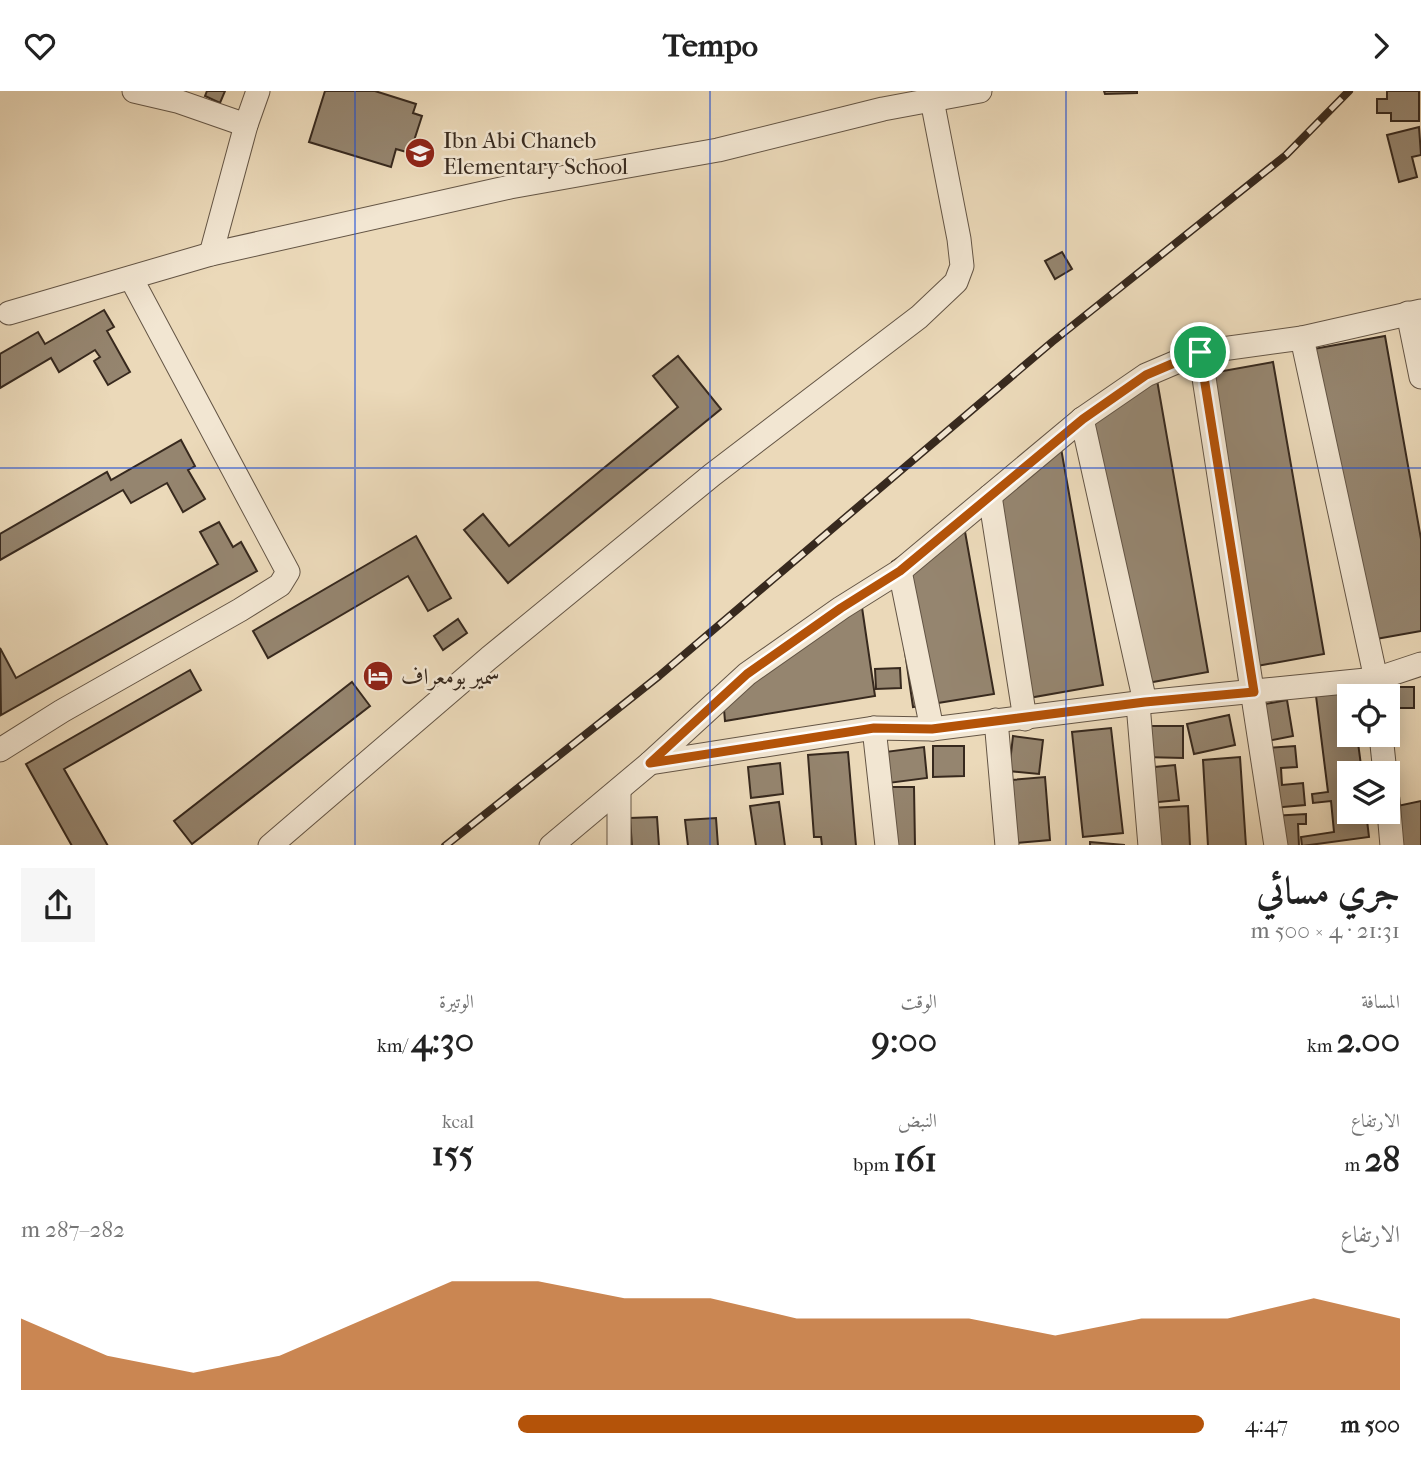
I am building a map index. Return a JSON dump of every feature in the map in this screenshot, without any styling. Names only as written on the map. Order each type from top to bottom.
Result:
[{"type":"street","points":[[134,91],[177,101],[246,125]]},
{"type":"street","points":[[211,254],[246,125],[258,91]]},
{"type":"street","points":[[3,309],[131,278],[211,254],[510,187],[718,150],[883,109],[980,91]]},
{"type":"street","points":[[270,845],[489,658],[712,475],[919,317],[956,282],[962,265],[959,239],[932,100]]},
{"type":"street","points":[[0,750],[62,711],[250,604],[280,585],[288,572],[131,278]]},
{"type":"street","points":[[551,845],[650,763],[747,674],[841,608],[900,571],[1083,419],[1146,375],[1200,352],[1302,338],[1415,312],[1421,377]]},
{"type":"street","points":[[1302,338],[1376,684]]},
{"type":"street","points":[[1200,352],[1276,845]]},
{"type":"street","points":[[1083,419],[1141,703],[1150,845]]},
{"type":"street","points":[[990,496],[1025,719]]},
{"type":"street","points":[[900,571],[932,729]]},
{"type":"street","points":[[1383,684],[1421,664]]},
{"type":"street","points":[[650,763],[874,728],[932,729],[1141,703],[1254,692],[1337,689]]},
{"type":"street","points":[[996,720],[1007,845]]},
{"type":"street","points":[[874,728],[887,845]]},
{"type":"street","points":[[619,790],[619,845]]},
{"type":"street","points":[[1390,824],[1392,845]]},
{"type":"building","points":[[207,91],[225,91],[220,103],[205,96]]},
{"type":"building","points":[[325,91],[375,91],[416,104],[413,113],[422,116],[410,153],[396,149],[391,167],[309,142]]},
{"type":"building","points":[[1104,91],[1137,91],[1137,93],[1105,94]]},
{"type":"building","points":[[1387,91],[1419,91],[1419,121],[1391,121],[1391,113],[1377,113],[1377,99],[1387,99]]},
{"type":"building","points":[[1419,127],[1421,155],[1412,157],[1417,177],[1399,182],[1387,135]]},
{"type":"building","points":[[1062,252],[1072,269],[1055,279],[1045,261]]},
{"type":"building","points":[[104,310],[114,327],[107,331],[130,372],[108,385],[94,361],[100,357],[95,350],[59,372],[51,358],[0,388],[0,354],[38,332],[45,344]]},
{"type":"building","points":[[1385,336],[1421,539],[1421,631],[1359,642],[1308,350]]},
{"type":"building","points":[[678,356],[721,409],[508,583],[464,530],[483,514],[509,546],[678,407],[653,376]]},
{"type":"building","points":[[1273,362],[1324,654],[1246,668],[1195,376]]},
{"type":"building","points":[[1157,380],[1208,672],[1131,686],[1086,420]]},
{"type":"building","points":[[1059,437],[1103,685],[1023,699],[985,486]]},
{"type":"building","points":[[181,440],[195,466],[188,470],[205,499],[183,512],[167,483],[131,503],[123,490],[0,560],[0,534],[107,472],[111,480]]},
{"type":"building","points":[[962,515],[994,694],[913,707],[892,562]]},
{"type":"building","points":[[219,522],[233,547],[241,542],[257,571],[1,715],[0,648],[16,678],[218,564],[200,532]]},
{"type":"building","points":[[416,536],[451,598],[428,611],[408,576],[268,658],[253,631]]},
{"type":"building","points":[[859,587],[875,696],[725,721],[722,686]]},
{"type":"building","points":[[458,619],[467,633],[443,650],[434,636]]},
{"type":"building","points":[[900,668],[901,688],[876,689],[875,669]]},
{"type":"building","points":[[190,670],[201,690],[64,769],[107,845],[71,845],[26,764]]},
{"type":"building","points":[[352,682],[370,706],[192,844],[174,821]]},
{"type":"building","points":[[1400,687],[1414,687],[1414,708],[1400,708]]},
{"type":"building","points":[[1337,694],[1337,747],[1359,747],[1360,761],[1337,761],[1337,824],[1367,824],[1369,837],[1302,845],[1301,837],[1334,832],[1331,801],[1313,803],[1312,794],[1328,792],[1316,696]]},
{"type":"building","points":[[1287,700],[1293,736],[1267,741],[1260,705]]},
{"type":"building","points":[[1229,715],[1235,745],[1194,754],[1187,724]]},
{"type":"building","points":[[1143,726],[1183,726],[1183,758],[1143,757]]},
{"type":"building","points":[[1111,728],[1123,833],[1083,837],[1072,732]]},
{"type":"building","points":[[1013,736],[1043,740],[1039,774],[1009,771]]},
{"type":"building","points":[[933,746],[964,746],[964,776],[933,777]]},
{"type":"building","points":[[1295,746],[1297,767],[1281,768],[1282,785],[1303,783],[1305,805],[1272,808],[1266,748]]},
{"type":"building","points":[[924,747],[927,778],[881,784],[877,753]]},
{"type":"building","points":[[848,752],[856,845],[822,845],[821,837],[814,837],[808,755]]},
{"type":"building","points":[[1240,757],[1246,845],[1208,845],[1203,760]]},
{"type":"building","points":[[780,763],[783,794],[751,798],[748,767]]},
{"type":"building","points":[[1175,765],[1179,800],[1148,803],[1144,768]]},
{"type":"building","points":[[1045,777],[1050,840],[1016,843],[1011,780]]},
{"type":"building","points":[[882,787],[914,787],[915,845],[883,845]]},
{"type":"building","points":[[1421,801],[1421,845],[1398,845],[1392,824],[1400,824],[1400,805]]},
{"type":"building","points":[[779,802],[785,845],[756,845],[750,806]]},
{"type":"building","points":[[1188,806],[1190,845],[1151,845],[1149,808]]},
{"type":"building","points":[[1306,814],[1306,824],[1298,824],[1299,845],[1273,845],[1271,816]]},
{"type":"building","points":[[657,817],[659,845],[632,845],[630,818]]},
{"type":"building","points":[[716,818],[718,845],[688,845],[685,820]]},
{"type":"building","points":[[1090,842],[1124,845],[1090,845]]},
{"type":"railway","points":[[446,845],[659,676],[1052,342],[1286,155],[1349,91]]},
{"type":"place","name":"Ibn Abi Chaneb Elementary School","points":[[420,153]]},
{"type":"place","name":"سمير بومعراف","points":[[378,676]]},
{"type":"route","points":[[1200,352],[1254,692],[1145,702],[932,729],[874,728],[650,763],[747,674],[841,608],[900,571],[1083,419],[1146,375],[1200,352]]}]
